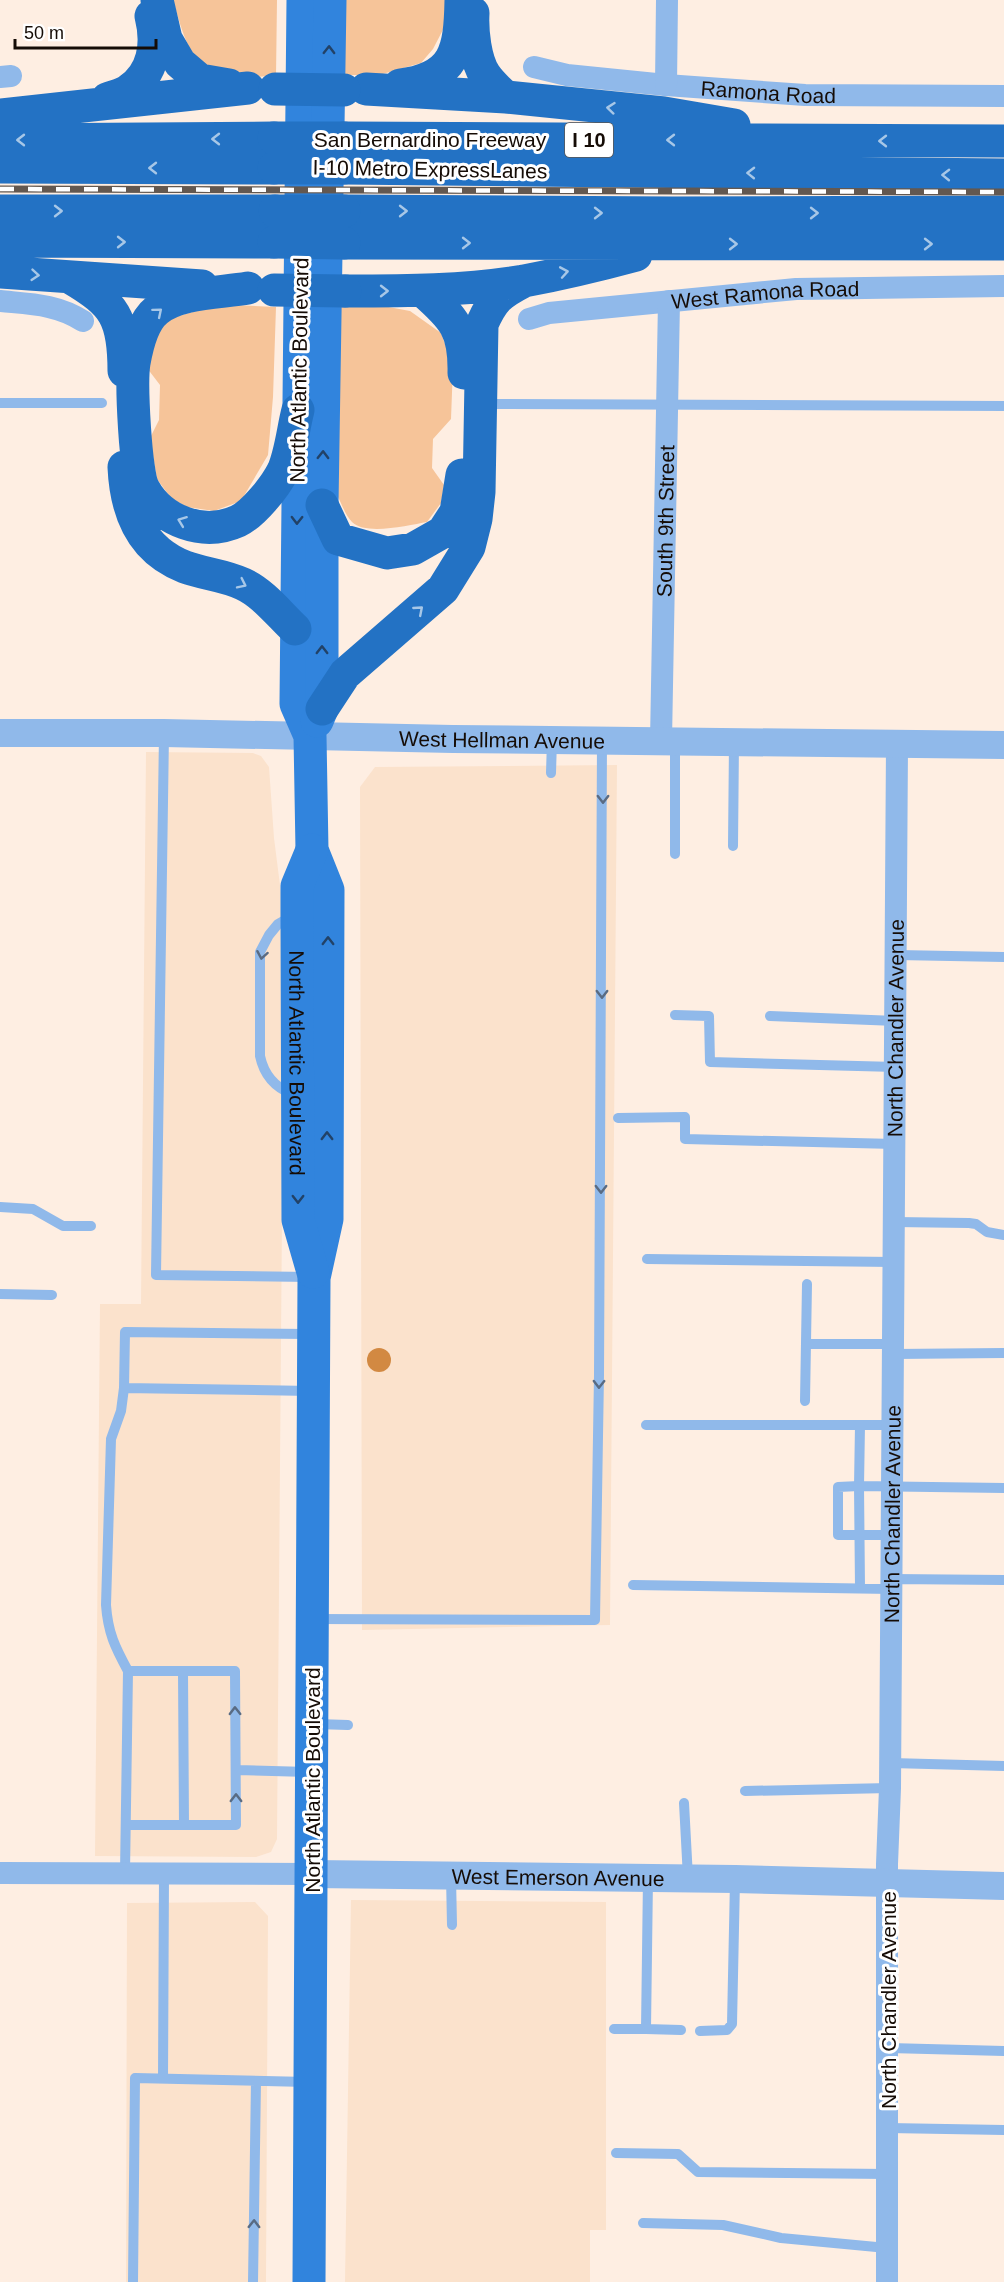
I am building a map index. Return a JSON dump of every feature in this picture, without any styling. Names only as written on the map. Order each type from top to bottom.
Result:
[{"type":"highway","points":[[86,106],[128,92],[141,80],[154,57],[154,29],[147,0]]},
{"type":"highway","points":[[157,0],[166,39],[180,63],[200,80],[262,88]]},
{"type":"highway","points":[[355,89],[421,82],[446,68],[456,51],[461,0]]},
{"type":"highway","points":[[473,0],[472,23],[478,58],[484,73],[506,97]]},
{"type":"highway","points":[[0,115],[262,88],[355,89],[506,97],[664,113],[834,141]]},
{"type":"highway","points":[[0,140],[274,153]]},
{"type":"highway","name":"San Bernardino Freeway","points":[[344,153],[834,141],[1004,141]]},
{"type":"highway","name":"I-10 Metro ExpressLanes","points":[[0,167],[274,153],[344,153],[1004,175]]},
{"type":"highway","name":"I-10 Metro ExpressLanes","points":[[0,211],[274,227],[344,227],[672,213],[1004,212]]},
{"type":"highway","points":[[0,241],[274,227]]},
{"type":"highway","points":[[344,227],[675,244],[1004,244]]},
{"type":"highway","points":[[0,272],[261,290],[423,291],[524,281],[591,267],[675,244]]},
{"type":"highway","points":[[71,278],[109,304],[119,326],[124,360],[124,471],[131,512],[145,541],[164,558],[186,568],[225,577],[245,585],[260,594],[295,629]]},
{"type":"highway","points":[[316,722],[345,674],[443,589],[469,547],[476,519],[479,492],[482,324],[491,302],[524,281]]},
{"type":"highway","points":[[261,290],[180,298],[156,311],[141,331],[133,365],[136,451],[143,488],[159,510],[183,523],[211,528],[239,521],[267,496],[283,471],[298,410]]},
{"type":"highway","points":[[322,505],[338,539],[387,552],[413,549],[442,532],[456,512],[462,474],[464,357],[459,330],[446,311],[423,291]]},
{"type":"main road","name":"North Atlantic Boulevard","points":[[303,0],[296,704],[316,722]]},
{"type":"main road","name":"North Atlantic Boulevard","points":[[314,1278],[298,1220],[297,886],[312,850],[322,505],[330,0]]},
{"type":"main road","name":"North Atlantic Boulevard","points":[[309,2282],[314,1278],[327,1218],[328,891],[312,850]]},
{"type":"street","points":[[666,85],[667,0]]},
{"type":"street","name":"Ramona Road","points":[[534,67],[567,75],[805,95],[1004,96]]},
{"type":"street","name":"West Ramona Road","points":[[529,319],[549,312],[796,289],[1004,286]]},
{"type":"street","name":"South 9th Street","points":[[668,741],[669,300]]},
{"type":"street","points":[[0,301],[42,305],[68,311],[83,321]]},
{"type":"street","name":"West Hellman Avenue","points":[[0,734],[164,734],[316,722],[552,740],[1004,745]]},
{"type":"street","name":"North Chandler Avenue","points":[[887,2282],[897,745]]},
{"type":"street","name":"West Emerson Avenue","points":[[0,1873],[452,1875],[1004,1886]]},
{"type":"lane","points":[[0,403],[102,403]]},
{"type":"lane","points":[[497,404],[1004,406]]},
{"type":"lane","points":[[164,734],[156,1275],[314,1278]]},
{"type":"lane","points":[[551,773],[552,740]]},
{"type":"lane","points":[[313,1619],[595,1620],[600,1363],[602,740]]},
{"type":"lane","points":[[668,741],[675,854]]},
{"type":"lane","points":[[733,846],[734,742]]},
{"type":"lane","points":[[897,955],[1004,957]]},
{"type":"lane","points":[[675,1015],[709,1016],[710,1062],[896,1067]]},
{"type":"lane","points":[[770,1016],[896,1021]]},
{"type":"lane","points":[[618,1118],[685,1117],[685,1139],[895,1144]]},
{"type":"lane","points":[[0,1207],[33,1209],[63,1226],[91,1226]]},
{"type":"lane","points":[[895,1222],[969,1222],[987,1232],[1004,1235]]},
{"type":"lane","points":[[647,1259],[894,1262]]},
{"type":"lane","points":[[806,1401],[807,1284]]},
{"type":"lane","points":[[0,1294],[52,1295]]},
{"type":"lane","points":[[118,1873],[126,1825],[128,1671],[116,1650],[108,1629],[106,1605],[111,1439],[121,1411],[124,1388],[125,1332],[315,1335]]},
{"type":"lane","points":[[806,1344],[1004,1353]]},
{"type":"lane","points":[[124,1388],[315,1391]]},
{"type":"lane","points":[[646,1425],[893,1425]]},
{"type":"lane","points":[[860,1425],[860,1588]]},
{"type":"lane","points":[[892,1535],[838,1535],[838,1486],[1004,1488]]},
{"type":"lane","points":[[633,1585],[860,1588],[892,1584],[1004,1580]]},
{"type":"lane","points":[[126,1825],[236,1825],[237,1770],[235,1671],[128,1671]]},
{"type":"lane","points":[[183,1672],[184,1825]]},
{"type":"lane","points":[[313,1724],[348,1725]]},
{"type":"lane","points":[[891,1763],[1004,1766]]},
{"type":"lane","points":[[237,1770],[312,1772]]},
{"type":"lane","points":[[745,1791],[891,1788]]},
{"type":"lane","points":[[684,1803],[688,1879]]},
{"type":"lane","points":[[163,2079],[164,1874]]},
{"type":"lane","points":[[452,1875],[452,1925]]},
{"type":"lane","points":[[646,2029],[648,1878]]},
{"type":"lane","points":[[700,2031],[727,2030],[732,2024],[735,1879]]},
{"type":"lane","points":[[614,2029],[681,2030]]},
{"type":"lane","points":[[889,2048],[1004,2051]]},
{"type":"lane","points":[[133,2282],[135,2078],[311,2082]]},
{"type":"lane","points":[[253,2282],[256,2081]]},
{"type":"lane","points":[[888,2128],[1004,2130]]},
{"type":"lane","points":[[616,2152],[678,2154],[698,2172],[888,2174]]},
{"type":"lane","points":[[643,2223],[723,2225],[782,2238],[887,2248]]},
{"type":"shaded area","points":[[173,0],[277,0],[276,76],[225,76],[203,65],[189,46]]},
{"type":"shaded area","points":[[343,0],[449,0],[448,20],[433,49],[421,63],[379,75],[342,75]]},
{"type":"shaded area","points":[[234,305],[276,307],[273,397],[268,455],[241,501],[214,511],[187,507],[171,498],[157,479],[150,438],[159,420],[160,385],[147,368],[154,339],[168,319],[200,310]]},
{"type":"shaded area","points":[[378,305],[410,311],[441,333],[453,366],[451,419],[433,439],[432,468],[444,485],[441,503],[427,522],[377,529],[359,526],[352,522],[338,497],[340,307]]},
{"type":"shaded area","points":[[146,752],[253,753],[261,756],[269,767],[274,838],[282,901],[283,1091],[277,1839],[271,1852],[256,1857],[95,1856],[100,1304],[141,1304]]},
{"type":"shaded area","points":[[617,765],[610,1625],[362,1630],[360,787],[375,767]]},
{"type":"shaded area","points":[[379,1348],[387,1352],[391,1360],[387,1368],[379,1372],[371,1368],[367,1360],[371,1352]]},
{"type":"shaded area","points":[[351,1900],[606,1902],[606,2230],[590,2230],[590,2282],[345,2282]]},
{"type":"shaded area","points":[[255,1902],[268,1916],[266,2282],[126,2282],[127,1903]]},
{"type":"railway","points":[[0,189],[1004,192]]}]
